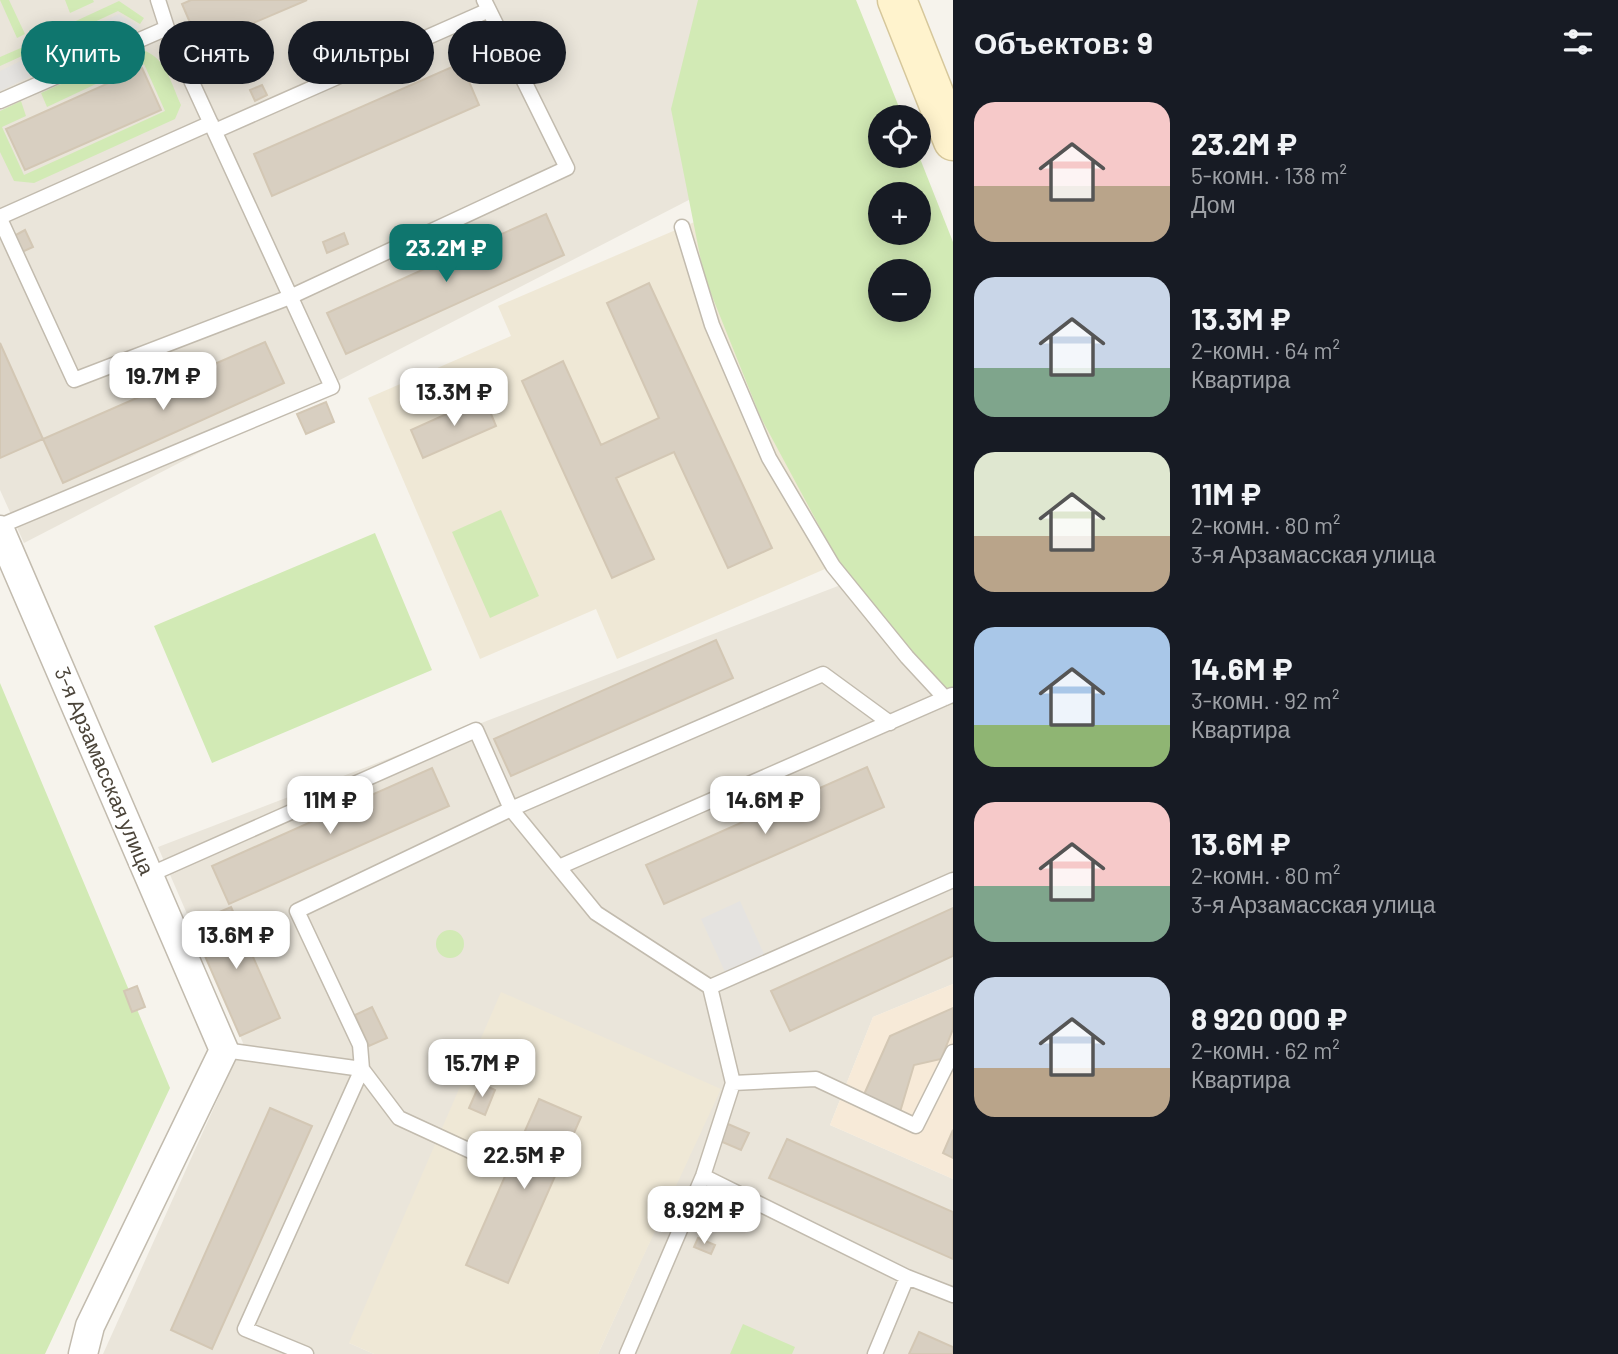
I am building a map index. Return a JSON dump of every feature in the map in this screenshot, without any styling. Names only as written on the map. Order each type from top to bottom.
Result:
[{"type":"main road","points":[[901,1],[953,141]]},
{"type":"street","name":"3-я Арзамасская улица","points":[[0,528],[224,1050]]},
{"type":"street","points":[[83,1354],[90,1326],[224,1050]]},
{"type":"lane","points":[[158,0],[165,21]]},
{"type":"lane","points":[[487,5],[567,168],[290,297],[74,380],[1,222],[213,127],[487,5]]},
{"type":"lane","points":[[0,102],[159,32]]},
{"type":"lane","points":[[0,528],[332,387],[193,84]]},
{"type":"lane","points":[[559,867],[949,696],[907,657],[833,566],[769,458],[712,325],[682,227]]},
{"type":"lane","points":[[306,1354],[245,1329],[362,1069],[360,1045],[297,911],[511,809],[823,674],[890,723]]},
{"type":"lane","points":[[149,875],[476,730],[511,809],[596,913],[710,987],[733,1083],[703,1176],[627,1354]]},
{"type":"lane","points":[[710,987],[953,880]]},
{"type":"lane","points":[[224,1050],[362,1069],[399,1118],[490,1160]]},
{"type":"lane","points":[[733,1083],[816,1079],[916,1126],[953,1052]]},
{"type":"lane","points":[[703,1176],[907,1277],[953,1295]]},
{"type":"lane","points":[[875,1354],[907,1277]]},
{"type":"shaded area","points":[[0,0],[741,0],[712,188],[24,543],[0,490]]},
{"type":"shaded area","points":[[119,14],[130,21],[104,21]]},
{"type":"shaded area","points":[[21,61],[21,81],[0,91],[0,71]]},
{"type":"shaded area","points":[[769,190],[915,530],[617,659],[596,609],[480,659],[368,398],[511,336],[498,306]]},
{"type":"shaded area","points":[[864,576],[953,641],[953,984],[873,1017],[830,1125],[953,1179],[953,1354],[598,1354],[720,1089],[349,1343],[374,1354],[103,1354],[243,1043],[158,847]]},
{"type":"shaded area","points":[[740,901],[764,954],[725,972],[701,919]]},
{"type":"shaded area","points":[[953,984],[953,1179],[830,1125],[873,1017]]},
{"type":"shaded area","points":[[501,992],[721,1089],[598,1354],[374,1354],[349,1343]]},
{"type":"green space","points":[[0,0],[9,0],[21,26],[21,36],[17,38]]},
{"type":"green space","points":[[65,0],[93,0],[94,2],[70,13]]},
{"type":"green space","points":[[698,0],[856,0],[898,105],[868,105],[868,168],[924,168],[929,182],[868,182],[868,245],[931,245],[931,186],[953,242],[953,705],[922,677],[845,574],[760,416],[704,276],[671,109]]},
{"type":"green space","points":[[119,1],[144,18],[142,21],[135,21],[118,11],[97,21],[76,21]]},
{"type":"green space","points":[[21,48],[21,56],[0,66],[0,57]]},
{"type":"green space","points":[[145,51],[159,61],[159,84],[172,84],[181,105],[175,119],[34,183],[14,181],[0,152],[0,111],[21,101],[26,116],[2,127],[24,175],[165,111],[145,66]]},
{"type":"green space","points":[[61,84],[96,84],[47,107],[41,93]]},
{"type":"green space","points":[[501,510],[539,596],[490,618],[452,532]]},
{"type":"green space","points":[[375,533],[432,670],[212,763],[154,626]]},
{"type":"green space","points":[[0,683],[170,1088],[45,1354],[0,1354]]},
{"type":"green space","points":[[450,930],[460,934],[464,944],[460,954],[450,958],[440,954],[436,944],[440,934]]},
{"type":"green space","points":[[743,1324],[795,1347],[792,1354],[730,1354]]},
{"type":"building","points":[[191,0],[307,0],[258,21],[189,21],[182,4]]},
{"type":"building","points":[[448,69],[448,84],[470,84],[479,105],[272,196],[254,154],[413,84],[434,84],[434,75]]},
{"type":"building","points":[[145,75],[161,110],[25,170],[6,129],[106,84],[145,84]]},
{"type":"building","points":[[262,85],[267,95],[255,101],[250,90]]},
{"type":"building","points":[[546,214],[564,255],[346,354],[327,313]]},
{"type":"building","points":[[25,230],[33,247],[22,252],[14,236]]},
{"type":"building","points":[[344,233],[348,244],[327,253],[323,242]]},
{"type":"building","points":[[649,283],[772,548],[728,568],[674,452],[616,478],[654,559],[612,578],[522,381],[563,361],[601,445],[659,418],[607,303]]},
{"type":"building","points":[[265,342],[284,383],[63,483],[43,439]]},
{"type":"building","points":[[0,343],[43,439],[0,458]]},
{"type":"building","points":[[484,397],[496,426],[423,458],[411,430]]},
{"type":"building","points":[[326,402],[334,422],[306,434],[297,414]]},
{"type":"building","points":[[716,640],[733,678],[511,776],[494,739]]},
{"type":"building","points":[[867,767],[884,807],[664,904],[646,865]]},
{"type":"building","points":[[432,768],[449,806],[229,904],[212,866]]},
{"type":"building","points":[[231,907],[280,1018],[240,1036],[191,924]]},
{"type":"building","points":[[953,908],[953,956],[790,1031],[771,991]]},
{"type":"building","points":[[137,986],[145,1007],[132,1012],[124,991]]},
{"type":"building","points":[[372,1007],[387,1038],[369,1046],[355,1015]]},
{"type":"building","points":[[953,1008],[953,1029],[941,1059],[914,1065],[900,1112],[862,1099],[890,1036]]},
{"type":"building","points":[[480,1083],[495,1090],[485,1115],[469,1108]]},
{"type":"building","points":[[539,1099],[581,1117],[508,1283],[466,1265]]},
{"type":"building","points":[[270,1108],[312,1126],[212,1349],[171,1330]]},
{"type":"building","points":[[728,1124],[749,1133],[741,1150],[720,1141]]},
{"type":"building","points":[[953,1130],[953,1158],[943,1153]]},
{"type":"building","points":[[787,1139],[953,1212],[953,1259],[769,1178]]},
{"type":"building","points":[[698,1238],[715,1245],[711,1254],[694,1247]]},
{"type":"building","points":[[919,1332],[953,1347],[953,1354],[909,1354]]}]
